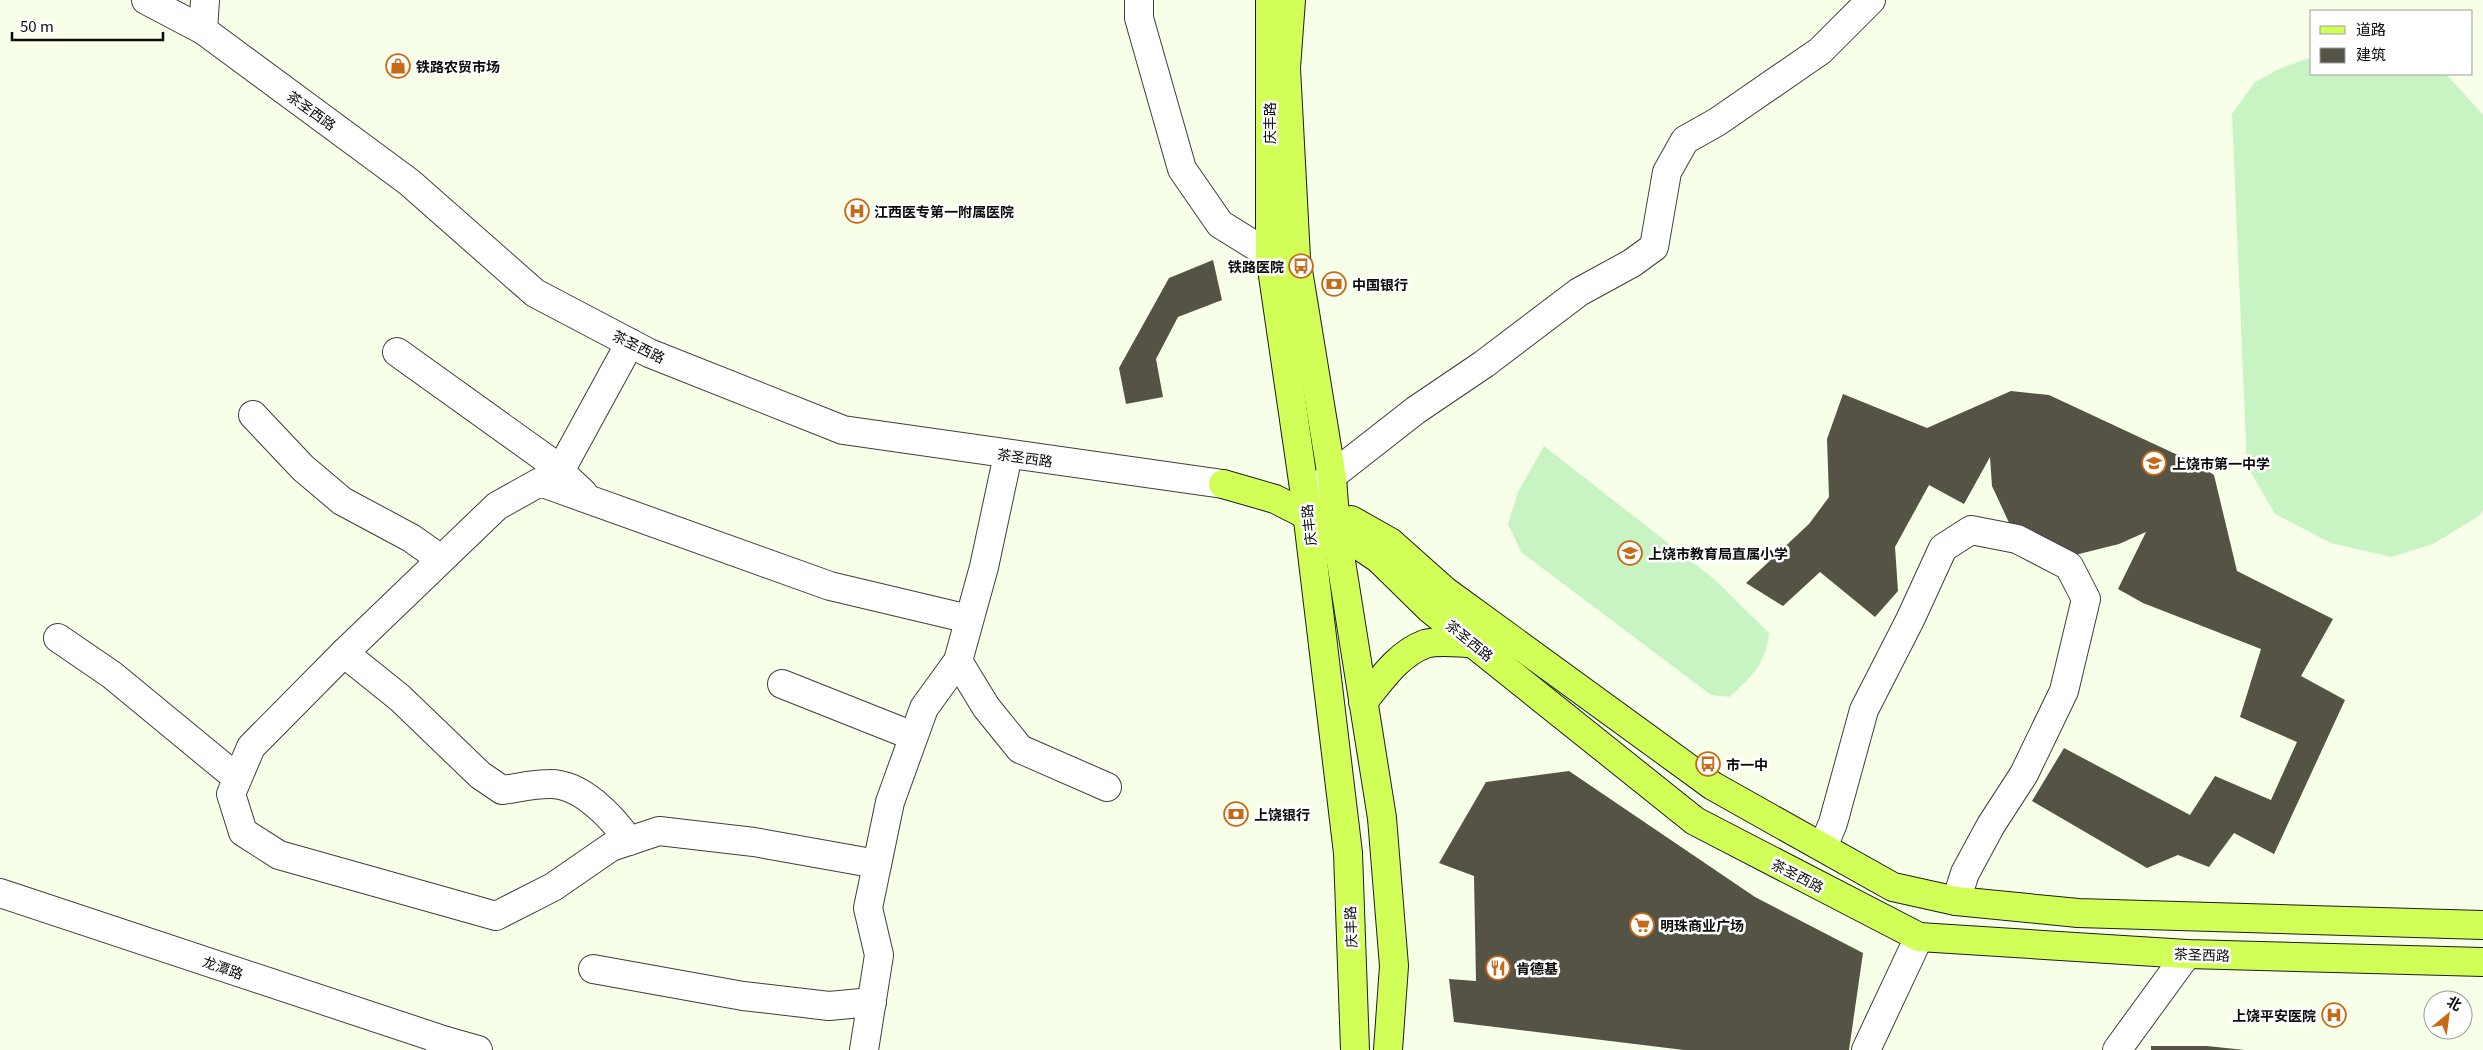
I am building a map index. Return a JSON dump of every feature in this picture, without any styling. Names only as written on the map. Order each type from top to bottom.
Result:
[{"type":"main road","name":"庆丰路","points":[[1270,0],[1270,255],[1306,505],[1348,853],[1355,1050]]},
{"type":"main road","points":[[1291,0],[1286,68],[1296,258],[1332,478],[1336,520],[1382,818],[1394,966],[1388,1050]]},
{"type":"main road","name":"茶圣西路","points":[[1223,484],[1278,484],[1306,505],[1336,520],[1390,542],[1445,591],[1713,786],[1894,887],[1956,901],[2078,913],[2483,925]]},
{"type":"main road","name":"茶圣西路","points":[[1336,520],[1430,609],[1695,821],[1919,937],[2187,954],[2483,962]]},
{"type":"main road","points":[[1363,702],[1400,658],[1421,646],[1427,644],[1472,643]]},
{"type":"street","name":"茶圣西路","points":[[146,0],[203,30],[409,182],[535,292],[649,354],[843,430],[1008,455],[1223,484]]},
{"type":"street","points":[[203,30],[205,0]]},
{"type":"street","points":[[1139,0],[1139,18],[1182,169],[1220,224],[1270,255]]},
{"type":"street","points":[[1306,505],[1332,478],[1416,410],[1484,364],[1579,292],[1632,263],[1654,247],[1667,172],[1685,140],[1718,122],[1820,51],[1871,0]]},
{"type":"street","points":[[560,471],[630,343]]},
{"type":"street","points":[[397,352],[549,461],[589,499]]},
{"type":"street","points":[[253,415],[303,468],[342,501],[411,538],[441,559]]},
{"type":"street","points":[[864,1050],[879,955],[868,908],[890,802],[924,708],[958,661],[984,568],[1008,455]]},
{"type":"street","points":[[877,864],[754,842],[659,831],[611,847],[553,887],[496,916],[279,855],[243,832],[231,794],[251,747],[344,653],[497,506],[540,482],[830,586],[969,619]]},
{"type":"street","points":[[1823,847],[1833,823],[1864,710],[1910,620],[1943,548],[1971,530],[2017,539],[2069,566],[2086,599],[2064,691],[2024,774],[1991,825],[1965,873],[1956,901]]},
{"type":"street","points":[[58,638],[112,675],[237,778]]},
{"type":"street","points":[[344,653],[400,698],[480,775],[502,790],[551,784],[583,793],[618,826],[629,841]]},
{"type":"street","points":[[958,661],[986,707],[1020,749],[1107,787]]},
{"type":"street","points":[[782,684],[914,736]]},
{"type":"street","name":"龙潭路","points":[[0,892],[443,1046],[478,1050]]},
{"type":"street","points":[[1866,1050],[1919,937]]},
{"type":"street","points":[[2117,1050],[2187,954]]},
{"type":"street","points":[[592,969],[743,996],[829,1006],[872,1002]]},
{"type":"green space","points":[[2310,58],[2310,75],[2447,75],[2483,115],[2483,510],[2479,516],[2433,544],[2391,557],[2331,543],[2275,514],[2247,466],[2232,114],[2255,82],[2279,69]]},
{"type":"green space","points":[[1544,446],[1714,579],[1769,633],[1765,653],[1756,670],[1729,697],[1711,695],[1521,552],[1508,524],[1518,492]]},
{"type":"building","points":[[1213,260],[1222,300],[1178,317],[1156,359],[1163,397],[1126,404],[1119,368],[1169,278]]},
{"type":"building","points":[[2011,391],[2049,395],[2197,464],[2214,475],[2237,571],[2333,619],[2301,676],[2345,700],[2274,854],[2234,833],[2209,867],[2178,855],[2147,868],[2032,801],[2064,748],[2190,815],[2215,776],[2271,800],[2297,742],[2240,717],[2261,649],[2143,603],[2118,589],[2146,532],[2119,544],[2071,556],[2011,527],[1992,486],[1990,457],[1964,504],[1929,485],[1895,547],[1898,591],[1875,617],[1820,572],[1783,606],[1746,583],[1809,524],[1829,497],[1827,439],[1843,394],[1927,428]]},
{"type":"building","name":"明珠商业广场","points":[[1569,771],[1755,897],[1863,953],[1849,1050],[1684,1050],[1454,1022],[1449,979],[1476,981],[1474,876],[1439,863],[1486,782]]},
{"type":"building","points":[[2151,1046],[2207,1046],[2245,1050],[2151,1050]]},
{"type":"place","name":"铁路农贸市场","points":[[398,66]]},
{"type":"place","name":"江西医专第一附属医院","points":[[857,211]]},
{"type":"place","name":"铁路医院","points":[[1301,266]]},
{"type":"place","name":"中国银行","points":[[1334,284]]},
{"type":"place","name":"上饶市第一中学","points":[[2154,463]]},
{"type":"place","name":"上饶市教育局直属小学","points":[[1630,553]]},
{"type":"place","name":"市一中","points":[[1708,764]]},
{"type":"place","name":"上饶银行","points":[[1236,814]]},
{"type":"place","name":"明珠商业广场","points":[[1642,925]]},
{"type":"place","name":"肯德基","points":[[1498,968]]},
{"type":"place","name":"上饶平安医院","points":[[2334,1015]]}]
